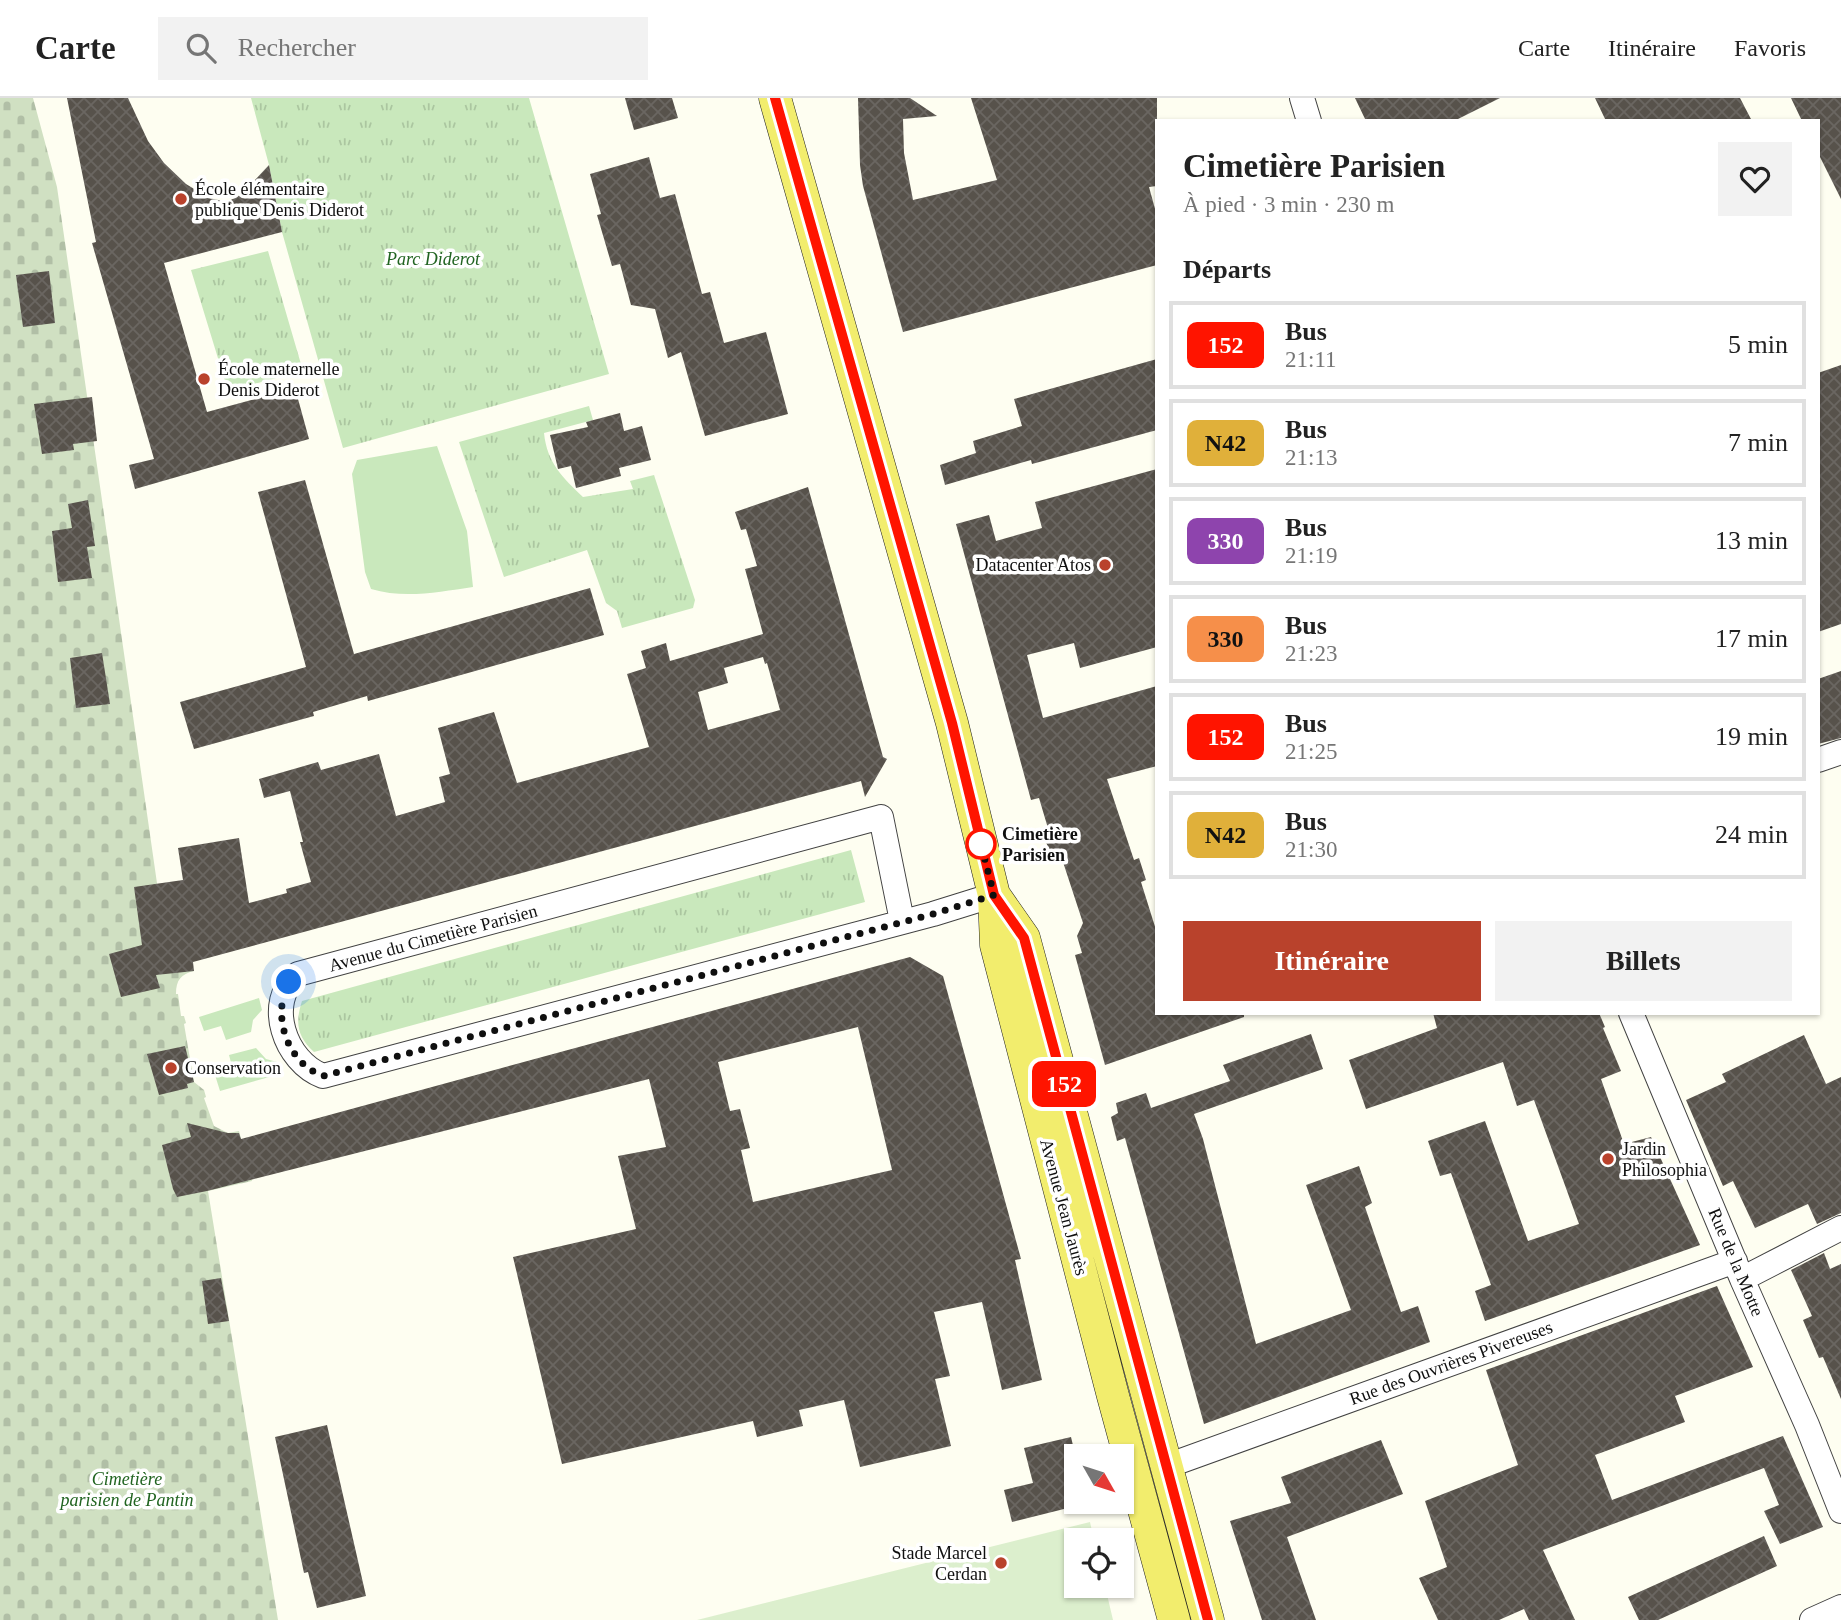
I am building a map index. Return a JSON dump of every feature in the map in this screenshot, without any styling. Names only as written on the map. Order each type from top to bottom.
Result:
[{"type":"main road","name":"Avenue Jean Jaurès","points":[[775,98],[952,723],[994,895],[996,946],[1174,1620]]},
{"type":"main road","name":"Avenue Jean Jaurès","points":[[994,895],[1024,938],[1208,1620]]},
{"type":"main road","points":[[1113,1396],[1146,1387]]},
{"type":"street","points":[[1302,98],[1308,119]]},
{"type":"street","points":[[1820,759],[1841,752]]},
{"type":"street","name":"Avenue du Cimetière Parisien","points":[[902,921],[881,817],[298,974],[289,982],[284,992],[282,1021],[293,1052],[311,1071],[323,1076],[902,921],[994,895]]},
{"type":"street","name":"Rue de la Motte","points":[[1632,1015],[1841,1511]]},
{"type":"street","name":"Rue des Ouvrières Pivereuses","points":[[1167,1466],[1738,1270],[1841,1228]]},
{"type":"street","points":[[1812,1620],[1841,1607]]},
{"type":"green space","name":"Cimetière parisien de Pantin","points":[[0,98],[33,98],[57,187],[163,925],[186,952],[194,971],[180,978],[176,994],[181,1016],[184,1016],[186,1023],[184,1024],[194,1082],[204,1090],[204,1098],[214,1126],[228,1133],[239,1131],[252,1181],[208,1191],[278,1620],[0,1620]]},
{"type":"green space","name":"Parc Diderot","points":[[251,98],[529,98],[609,374],[343,448],[282,232],[269,165]]},
{"type":"green space","points":[[268,251],[303,371],[228,391],[191,270]]},
{"type":"green space","points":[[589,406],[593,420],[544,433],[552,461],[583,497],[633,489],[630,481],[654,475],[695,600],[693,608],[622,628],[617,611],[606,603],[587,550],[504,577],[459,442]]},
{"type":"green space","points":[[437,446],[467,531],[473,587],[409,594],[371,589],[365,572],[352,474],[357,460]]},
{"type":"green space","points":[[851,850],[865,902],[314,1052],[299,1029],[302,1001]]},
{"type":"green space","points":[[259,998],[262,1010],[253,1020],[251,1032],[226,1040],[221,1026],[204,1031],[199,1017]]},
{"type":"green space","points":[[256,1048],[266,1059],[277,1062],[280,1074],[220,1091],[215,1075],[233,1070],[229,1055]]},
{"type":"green space","name":"Stade Marcel Cerdan","points":[[1090,1522],[1091,1528],[1066,1528]]},
{"type":"green space","name":"Stade Marcel Cerdan","points":[[1064,1528],[1064,1598],[1108,1598],[1113,1620],[697,1620]]},
{"type":"building","points":[[67,98],[128,98],[148,141],[164,163],[186,184],[209,198],[227,202],[242,194],[269,165],[282,232],[164,263],[207,412],[295,388],[309,439],[135,489],[129,465],[154,459],[92,243],[96,242]]},
{"type":"building","points":[[625,98],[672,98],[678,118],[634,130]]},
{"type":"building","points":[[858,98],[910,98],[937,116],[903,119],[904,153],[913,200],[997,180],[971,98],[1157,98],[1155,186],[1149,187],[1155,209],[1155,266],[903,332],[863,186]]},
{"type":"building","points":[[1355,98],[1500,98],[1458,119],[1365,119]]},
{"type":"building","points":[[1595,98],[1740,98],[1751,119],[1605,119]]},
{"type":"building","points":[[1791,98],[1841,98],[1841,199],[1820,157],[1820,119],[1801,119]]},
{"type":"building","points":[[649,157],[660,198],[675,194],[702,294],[710,292],[724,343],[766,332],[788,414],[705,436],[681,352],[668,358],[655,309],[631,305],[620,264],[612,266],[597,215],[601,214],[590,174]]},
{"type":"building","points":[[49,271],[55,323],[23,327],[16,275]]},
{"type":"building","points":[[1155,360],[1155,431],[1032,464],[1031,460],[945,485],[940,465],[976,453],[973,441],[1022,426],[1014,399]]},
{"type":"building","points":[[1841,365],[1841,624],[1820,631],[1820,372]]},
{"type":"building","points":[[92,397],[97,441],[73,444],[74,450],[42,454],[34,404]]},
{"type":"building","points":[[620,413],[624,431],[642,426],[651,460],[619,468],[621,476],[576,488],[571,466],[558,469],[550,435],[588,427],[586,422]]},
{"type":"building","points":[[1155,470],[1155,648],[1080,668],[1074,643],[1027,655],[1043,718],[1155,687],[1155,767],[1107,779],[1134,860],[1139,858],[1146,880],[1141,882],[1155,927],[1155,1015],[1244,1015],[1105,1065],[1075,955],[1082,953],[1077,936],[1083,923],[1063,862],[1051,855],[1044,837],[1050,835],[1039,798],[1031,800],[956,524],[989,515],[996,541],[1042,528],[1035,502]]},
{"type":"building","points":[[305,480],[354,654],[590,588],[604,635],[368,701],[367,696],[313,712],[314,716],[194,749],[180,702],[306,667],[258,492]]},
{"type":"building","points":[[808,487],[883,757],[887,759],[865,797],[861,781],[193,962],[194,971],[156,975],[160,988],[121,997],[109,954],[142,945],[134,887],[183,880],[178,848],[239,838],[249,903],[287,893],[286,889],[311,882],[290,791],[264,798],[259,779],[318,762],[321,770],[379,754],[396,816],[445,802],[439,777],[450,774],[438,728],[494,712],[517,783],[649,747],[627,674],[646,668],[641,651],[666,643],[670,661],[763,634],[745,569],[757,566],[746,529],[741,530],[735,512]],"holes":[[[763,657],[765,664],[767,663],[780,710],[708,730],[698,692],[728,683],[724,668]]]},
{"type":"building","points":[[88,500],[95,546],[87,547],[92,578],[58,582],[52,531],[72,528],[68,504]]},
{"type":"building","points":[[102,653],[110,704],[76,708],[70,658]]},
{"type":"building","points":[[1841,671],[1841,738],[1820,743],[1820,678]]},
{"type":"building","points":[[910,957],[943,976],[1021,1259],[1015,1260],[1042,1380],[1002,1390],[982,1302],[934,1312],[950,1376],[935,1379],[951,1446],[860,1467],[844,1400],[799,1410],[803,1426],[757,1437],[753,1421],[562,1464],[513,1257],[636,1229],[618,1156],[666,1147],[649,1079],[177,1197],[162,1145],[191,1137],[187,1123],[239,1133],[241,1139]],"holes":[[[858,1027],[892,1170],[753,1202],[741,1150],[750,1148],[740,1109],[730,1111],[718,1062]]]},
{"type":"building","name":"Jardin Philosophia","points":[[1434,1015],[1600,1015],[1621,1071],[1601,1079],[1624,1144],[1651,1137],[1700,1245],[1485,1321],[1475,1291],[1491,1285],[1451,1173],[1440,1176],[1428,1141],[1485,1121],[1528,1241],[1579,1224],[1534,1100],[1517,1106],[1503,1062],[1366,1109],[1349,1060],[1437,1028]]},
{"type":"building","points":[[1311,1034],[1323,1069],[1194,1114],[1203,1139],[1256,1344],[1351,1310],[1306,1185],[1359,1166],[1372,1203],[1365,1207],[1401,1312],[1418,1306],[1430,1342],[1204,1424],[1125,1138],[1117,1141],[1111,1117],[1118,1113],[1116,1103],[1146,1093],[1151,1108],[1230,1081],[1223,1065]]},
{"type":"building","points":[[1804,1035],[1826,1084],[1841,1077],[1841,1213],[1817,1224],[1808,1204],[1755,1228],[1733,1181],[1723,1186],[1686,1100],[1726,1082],[1722,1074]]},
{"type":"building","name":"Conservation","points":[[185,1046],[194,1082],[187,1084],[188,1088],[159,1095],[147,1054]]},
{"type":"building","points":[[1824,1253],[1830,1269],[1841,1264],[1841,1399],[1803,1320],[1812,1316],[1791,1270]]},
{"type":"building","points":[[221,1278],[229,1321],[208,1324],[202,1281]]},
{"type":"building","points":[[1717,1286],[1753,1367],[1675,1396],[1685,1422],[1595,1455],[1612,1500],[1783,1436],[1823,1527],[1780,1544],[1764,1511],[1779,1505],[1764,1468],[1543,1550],[1575,1620],[1529,1620],[1524,1609],[1499,1620],[1438,1620],[1419,1578],[1447,1567],[1425,1501],[1518,1465],[1486,1370]]},
{"type":"building","points":[[327,1425],[366,1596],[317,1608],[308,1572],[304,1573],[275,1437]]},
{"type":"building","points":[[1071,1437],[1073,1444],[1064,1444],[1064,1509],[1012,1522],[1004,1490],[1033,1483],[1024,1448]]},
{"type":"building","points":[[1381,1440],[1403,1494],[1287,1537],[1316,1620],[1262,1620],[1230,1521],[1291,1503],[1281,1477]]},
{"type":"building","points":[[1764,1536],[1777,1566],[1658,1620],[1639,1620],[1628,1597]]},
{"type":"bus line","name":"152","points":[[775,98],[952,723],[994,895],[1024,938],[1208,1620]]},
{"type":"place","name":"École élémentaire publique Denis Diderot","points":[[181,199]]},
{"type":"place","name":"École maternelle Denis Diderot","points":[[204,379]]},
{"type":"place","name":"Datacenter Atos","points":[[1105,565]]},
{"type":"place","name":"Cimetière Parisien","points":[[981,844]]},
{"type":"place","name":"Conservation","points":[[171,1068]]},
{"type":"place","name":"Jardin Philosophia","points":[[1608,1159]]},
{"type":"place","name":"Stade Marcel Cerdan","points":[[1001,1563]]},
{"type":"route","points":[[289,982],[281,1007],[286,1036],[301,1062],[311,1071],[323,1076],[933,914],[994,895],[981,844]]}]
